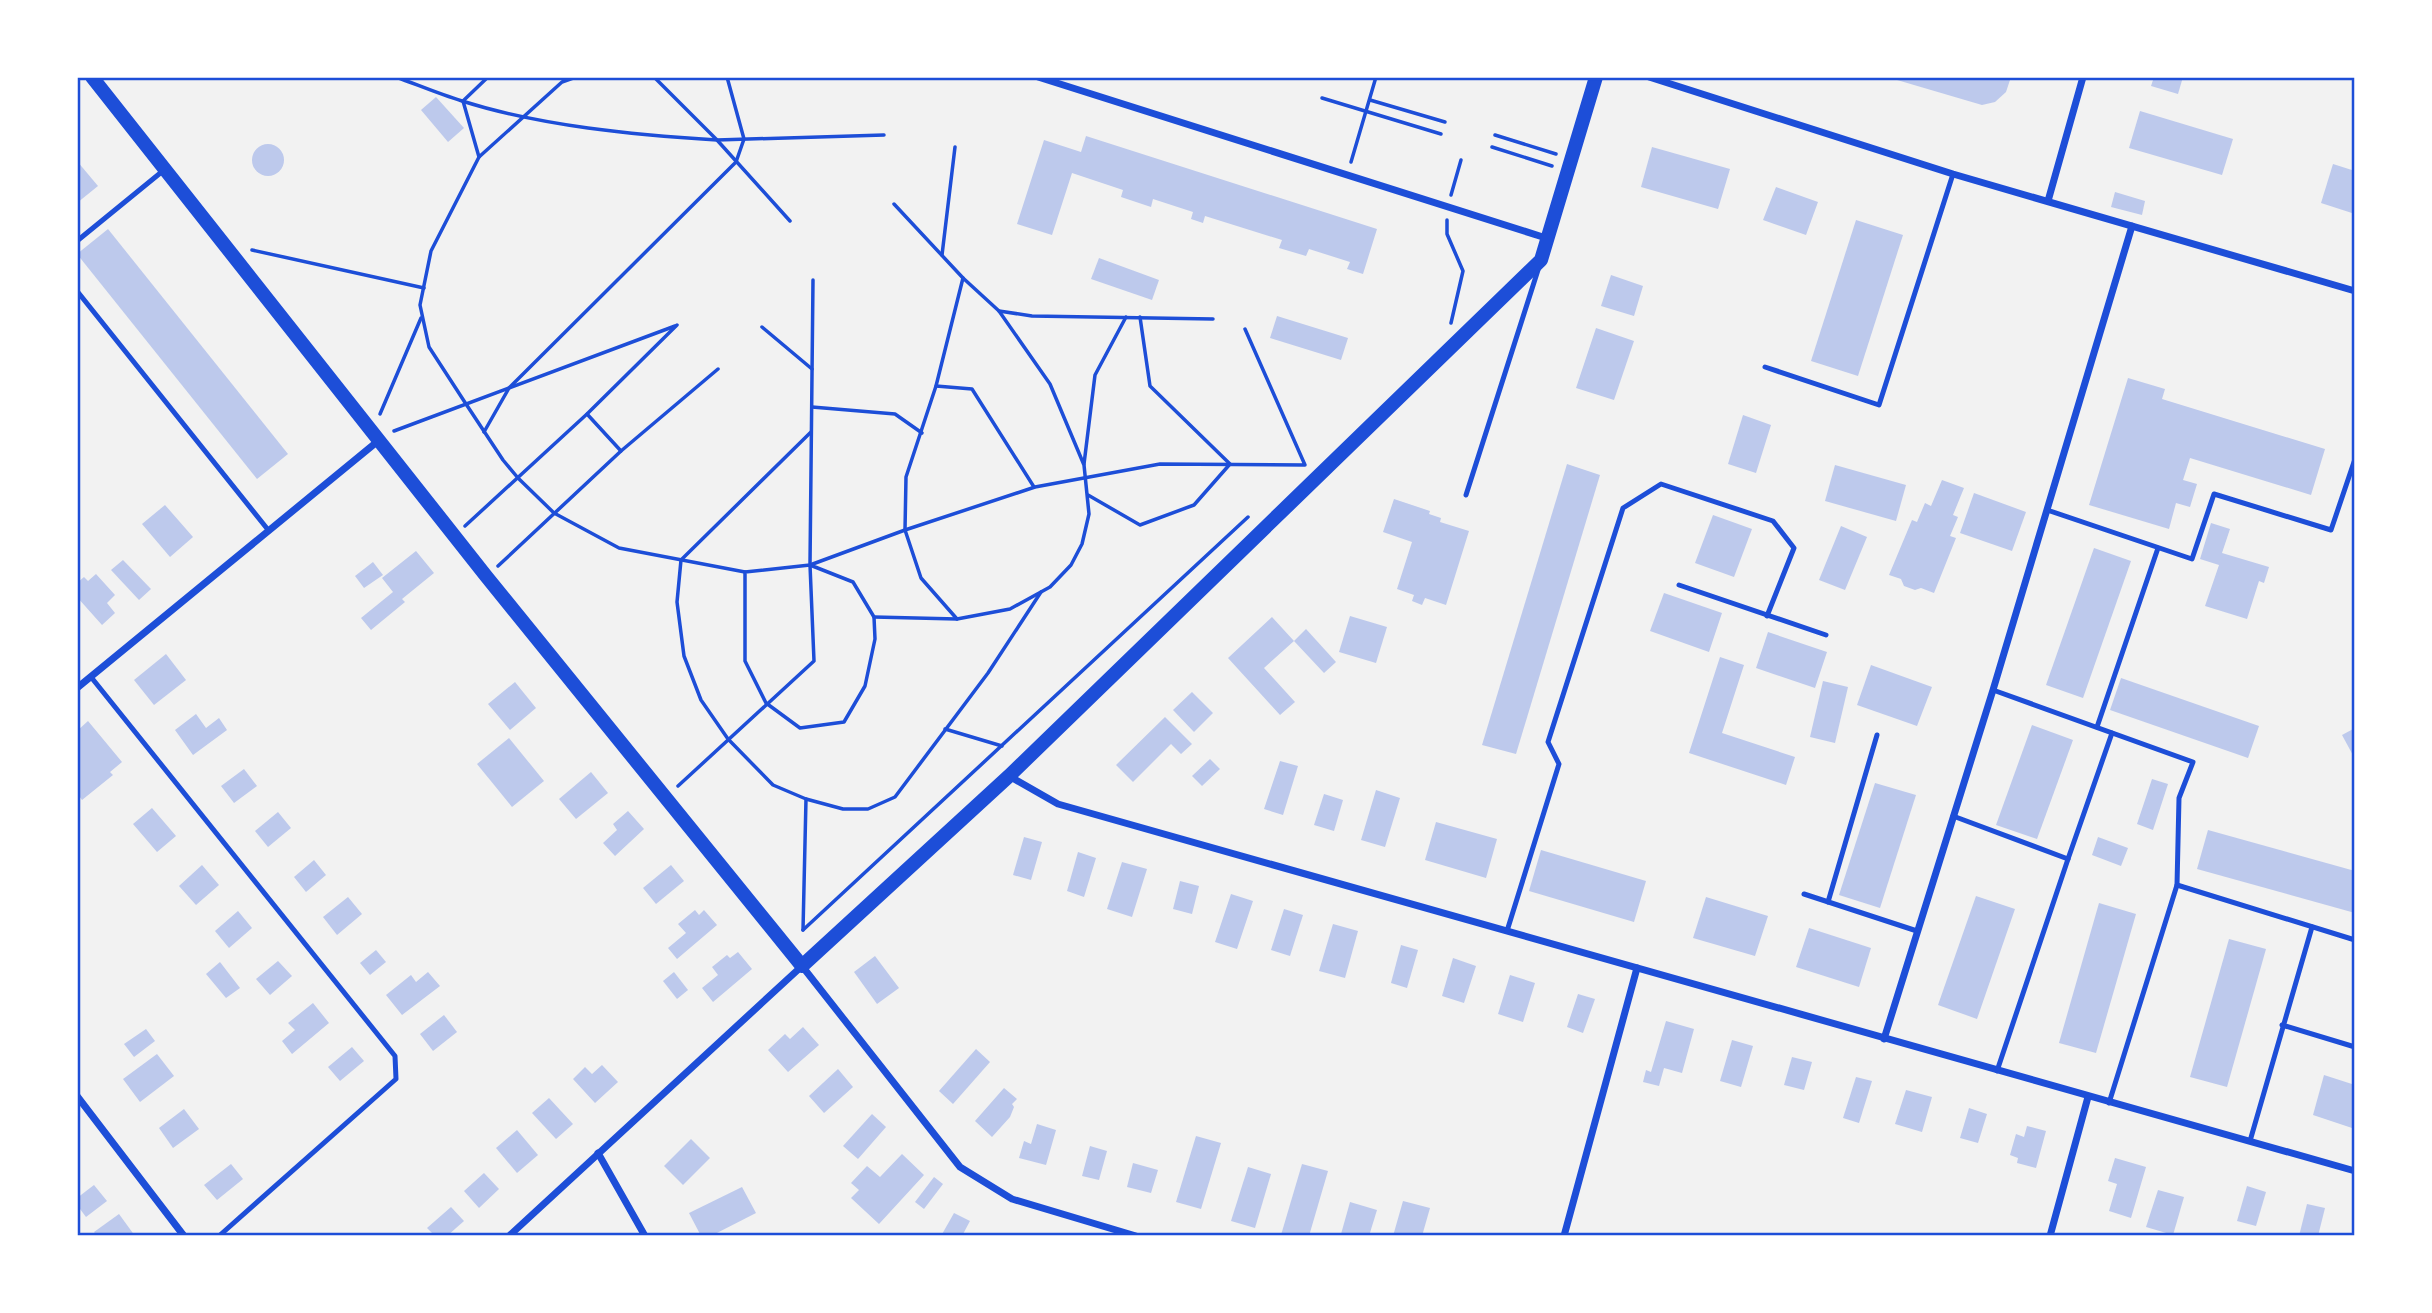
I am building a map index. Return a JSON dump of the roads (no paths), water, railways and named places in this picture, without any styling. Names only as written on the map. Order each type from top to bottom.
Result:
[{"type":"main road","points":[[92,77],[378,441],[802,966],[1009,776],[1541,260],[1596,77]]},
{"type":"street","points":[[1038,77],[1546,238]]},
{"type":"street","points":[[1649,77],[1953,174],[2355,291]]},
{"type":"street","points":[[2048,201],[2083,77]]},
{"type":"street","points":[[1884,1038],[1993,690],[2132,226]]},
{"type":"street","points":[[77,688],[378,441]]},
{"type":"street","points":[[1009,776],[1058,804],[2355,1171]]},
{"type":"street","points":[[509,1236],[802,966],[960,1167],[1012,1199],[1136,1236]]},
{"type":"street","points":[[1564,1236],[1637,968]]},
{"type":"street","points":[[77,1096],[184,1236]]},
{"type":"street","points":[[2050,1236],[2088,1097]]},
{"type":"street","points":[[598,1153],[645,1236]]},
{"type":"lane","points":[[77,241],[165,169]]},
{"type":"lane","points":[[1765,367],[1879,405],[1953,174]]},
{"type":"lane","points":[[1466,495],[1541,260]]},
{"type":"lane","points":[[77,291],[269,531]]},
{"type":"lane","points":[[2047,510],[2192,559],[2214,494],[2330,530],[2355,459]]},
{"type":"lane","points":[[1507,932],[1559,764],[1548,742],[1623,508],[1661,484],[1773,521],[1794,548],[1767,615]]},
{"type":"lane","points":[[2097,727],[2158,548]]},
{"type":"lane","points":[[1679,585],[1826,635]]},
{"type":"lane","points":[[91,677],[395,1056],[396,1079],[219,1236]]},
{"type":"lane","points":[[1993,690],[2193,762],[2179,798],[2177,886],[2109,1102]]},
{"type":"lane","points":[[1997,1071],[2112,733]]},
{"type":"lane","points":[[1828,902],[1877,735]]},
{"type":"lane","points":[[1953,816],[2068,859]]},
{"type":"lane","points":[[2177,886],[2355,940]]},
{"type":"lane","points":[[1804,894],[1917,931]]},
{"type":"lane","points":[[2250,1141],[2312,927]]},
{"type":"lane","points":[[2282,1026],[2355,1047]]}]
